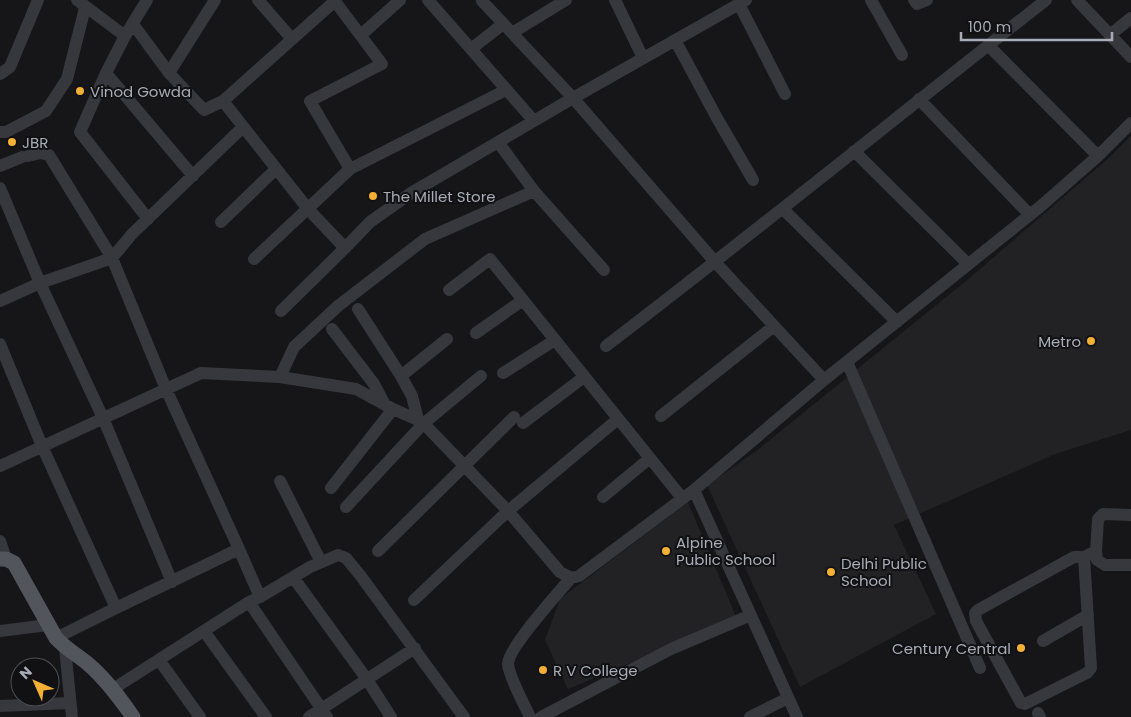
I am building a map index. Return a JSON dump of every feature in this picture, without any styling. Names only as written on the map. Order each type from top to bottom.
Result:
[{"type":"main road","points":[[3,559],[14,562],[48,625],[61,643],[87,663],[113,689],[133,717]]},
{"type":"street","points":[[0,74],[10,67],[38,0]]},
{"type":"street","points":[[147,0],[125,36],[106,73],[80,132],[148,219]]},
{"type":"street","points":[[169,73],[215,0]]},
{"type":"street","points":[[258,0],[292,39]]},
{"type":"street","points":[[133,24],[169,73],[204,110],[223,101],[335,0],[382,64],[310,101],[350,169]]},
{"type":"street","points":[[361,35],[400,0]]},
{"type":"street","points":[[428,0],[534,121]]},
{"type":"street","points":[[614,0],[644,58]]},
{"type":"street","points":[[871,0],[902,55]]},
{"type":"street","points":[[914,0],[917,4],[927,0]]},
{"type":"street","points":[[606,346],[716,262],[1046,0]]},
{"type":"street","points":[[1077,0],[1131,57]]},
{"type":"street","points":[[482,1],[573,98],[716,262],[824,380]]},
{"type":"street","points":[[471,50],[508,28],[563,1]]},
{"type":"street","points":[[0,132],[6,132],[46,111],[67,79],[80,2],[125,36]]},
{"type":"street","points":[[281,311],[370,222],[411,193],[742,2],[785,94]]},
{"type":"street","points":[[1110,35],[1131,18]]},
{"type":"street","points":[[675,40],[753,180]]},
{"type":"street","points":[[988,45],[1098,156]]},
{"type":"street","points":[[106,73],[193,176]]},
{"type":"street","points":[[254,259],[350,169],[506,90]]},
{"type":"street","points":[[919,99],[1030,215]]},
{"type":"street","points":[[223,101],[308,209],[344,248]]},
{"type":"street","points":[[0,466],[201,373],[280,377],[356,389],[421,422],[508,510],[564,576],[571,578],[579,576],[694,490],[824,380],[1030,215],[1098,156],[1131,123]]},
{"type":"street","points":[[0,301],[40,283],[112,258],[132,234],[243,127]]},
{"type":"street","points":[[498,142],[534,191],[604,270]]},
{"type":"street","points":[[854,151],[968,264]]},
{"type":"street","points":[[0,166],[25,156],[41,153],[49,155],[112,258],[166,389],[240,549],[255,600],[324,713]]},
{"type":"street","points":[[221,222],[276,169]]},
{"type":"street","points":[[0,188],[40,283],[103,418],[172,582]]},
{"type":"street","points":[[280,377],[294,347],[338,306],[425,239],[534,191]]},
{"type":"street","points":[[783,209],[897,322]]},
{"type":"street","points":[[449,290],[490,259],[682,498]]},
{"type":"street","points":[[476,333],[522,300]]},
{"type":"street","points":[[358,309],[401,376],[412,396],[421,422]]},
{"type":"street","points":[[660,416],[774,326]]},
{"type":"street","points":[[332,329],[389,407]]},
{"type":"street","points":[[401,376],[447,339]]},
{"type":"street","points":[[503,373],[555,340]]},
{"type":"street","points":[[0,344],[42,446],[116,608]]},
{"type":"street","points":[[847,362],[980,668]]},
{"type":"street","points":[[346,507],[421,422],[481,376]]},
{"type":"street","points":[[378,551],[465,466],[518,420],[584,377]]},
{"type":"street","points":[[331,488],[389,407]]},
{"type":"street","points":[[414,600],[508,510],[618,419]]},
{"type":"street","points":[[603,497],[650,458]]},
{"type":"street","points":[[280,481],[320,562]]},
{"type":"street","points":[[694,490],[797,717]]},
{"type":"street","points":[[1090,554],[1074,557],[978,610],[975,617],[976,621],[1019,701],[1025,704],[1090,671],[1088,615],[1090,554],[1098,519],[1104,514],[1131,515]]},
{"type":"street","points":[[0,541],[3,559]]},
{"type":"street","points":[[72,717],[61,643],[116,608],[240,549]]},
{"type":"street","points":[[1090,554],[1105,565],[1131,565]]},
{"type":"street","points":[[113,689],[293,577],[320,562],[338,555],[346,558],[415,648],[464,717]]},
{"type":"street","points":[[293,577],[366,678],[391,717]]},
{"type":"street","points":[[530,717],[510,672],[508,662],[520,640],[571,578]]},
{"type":"street","points":[[541,717],[671,649],[751,615]]},
{"type":"street","points":[[1043,641],[1088,615]]},
{"type":"street","points":[[0,631],[48,625]]},
{"type":"street","points":[[204,631],[266,717]]},
{"type":"street","points":[[309,717],[324,713],[366,678],[415,648]]},
{"type":"street","points":[[159,660],[200,717]]},
{"type":"street","points":[[750,717],[788,698]]},
{"type":"street","points":[[0,706],[70,703]]},
{"type":"shaded area","points":[[1131,136],[1131,430],[1055,454],[894,525],[936,614],[800,687],[707,485],[755,452],[972,276],[1111,156]]},
{"type":"shaded area","name":"Alpine Public School","points":[[688,502],[737,619],[568,689],[545,640],[560,599]]},
{"type":"place","name":"Vinod Gowda","points":[[80,91]]},
{"type":"place","name":"JBR","points":[[12,142]]},
{"type":"place","name":"The Millet Store","points":[[373,196]]},
{"type":"place","name":"Metro","points":[[1091,341]]},
{"type":"place","name":"Alpine Public School","points":[[666,551]]},
{"type":"place","name":"Delhi Public School","points":[[831,572]]},
{"type":"place","name":"Century Central","points":[[1021,648]]},
{"type":"place","name":"R V College","points":[[543,670]]}]
